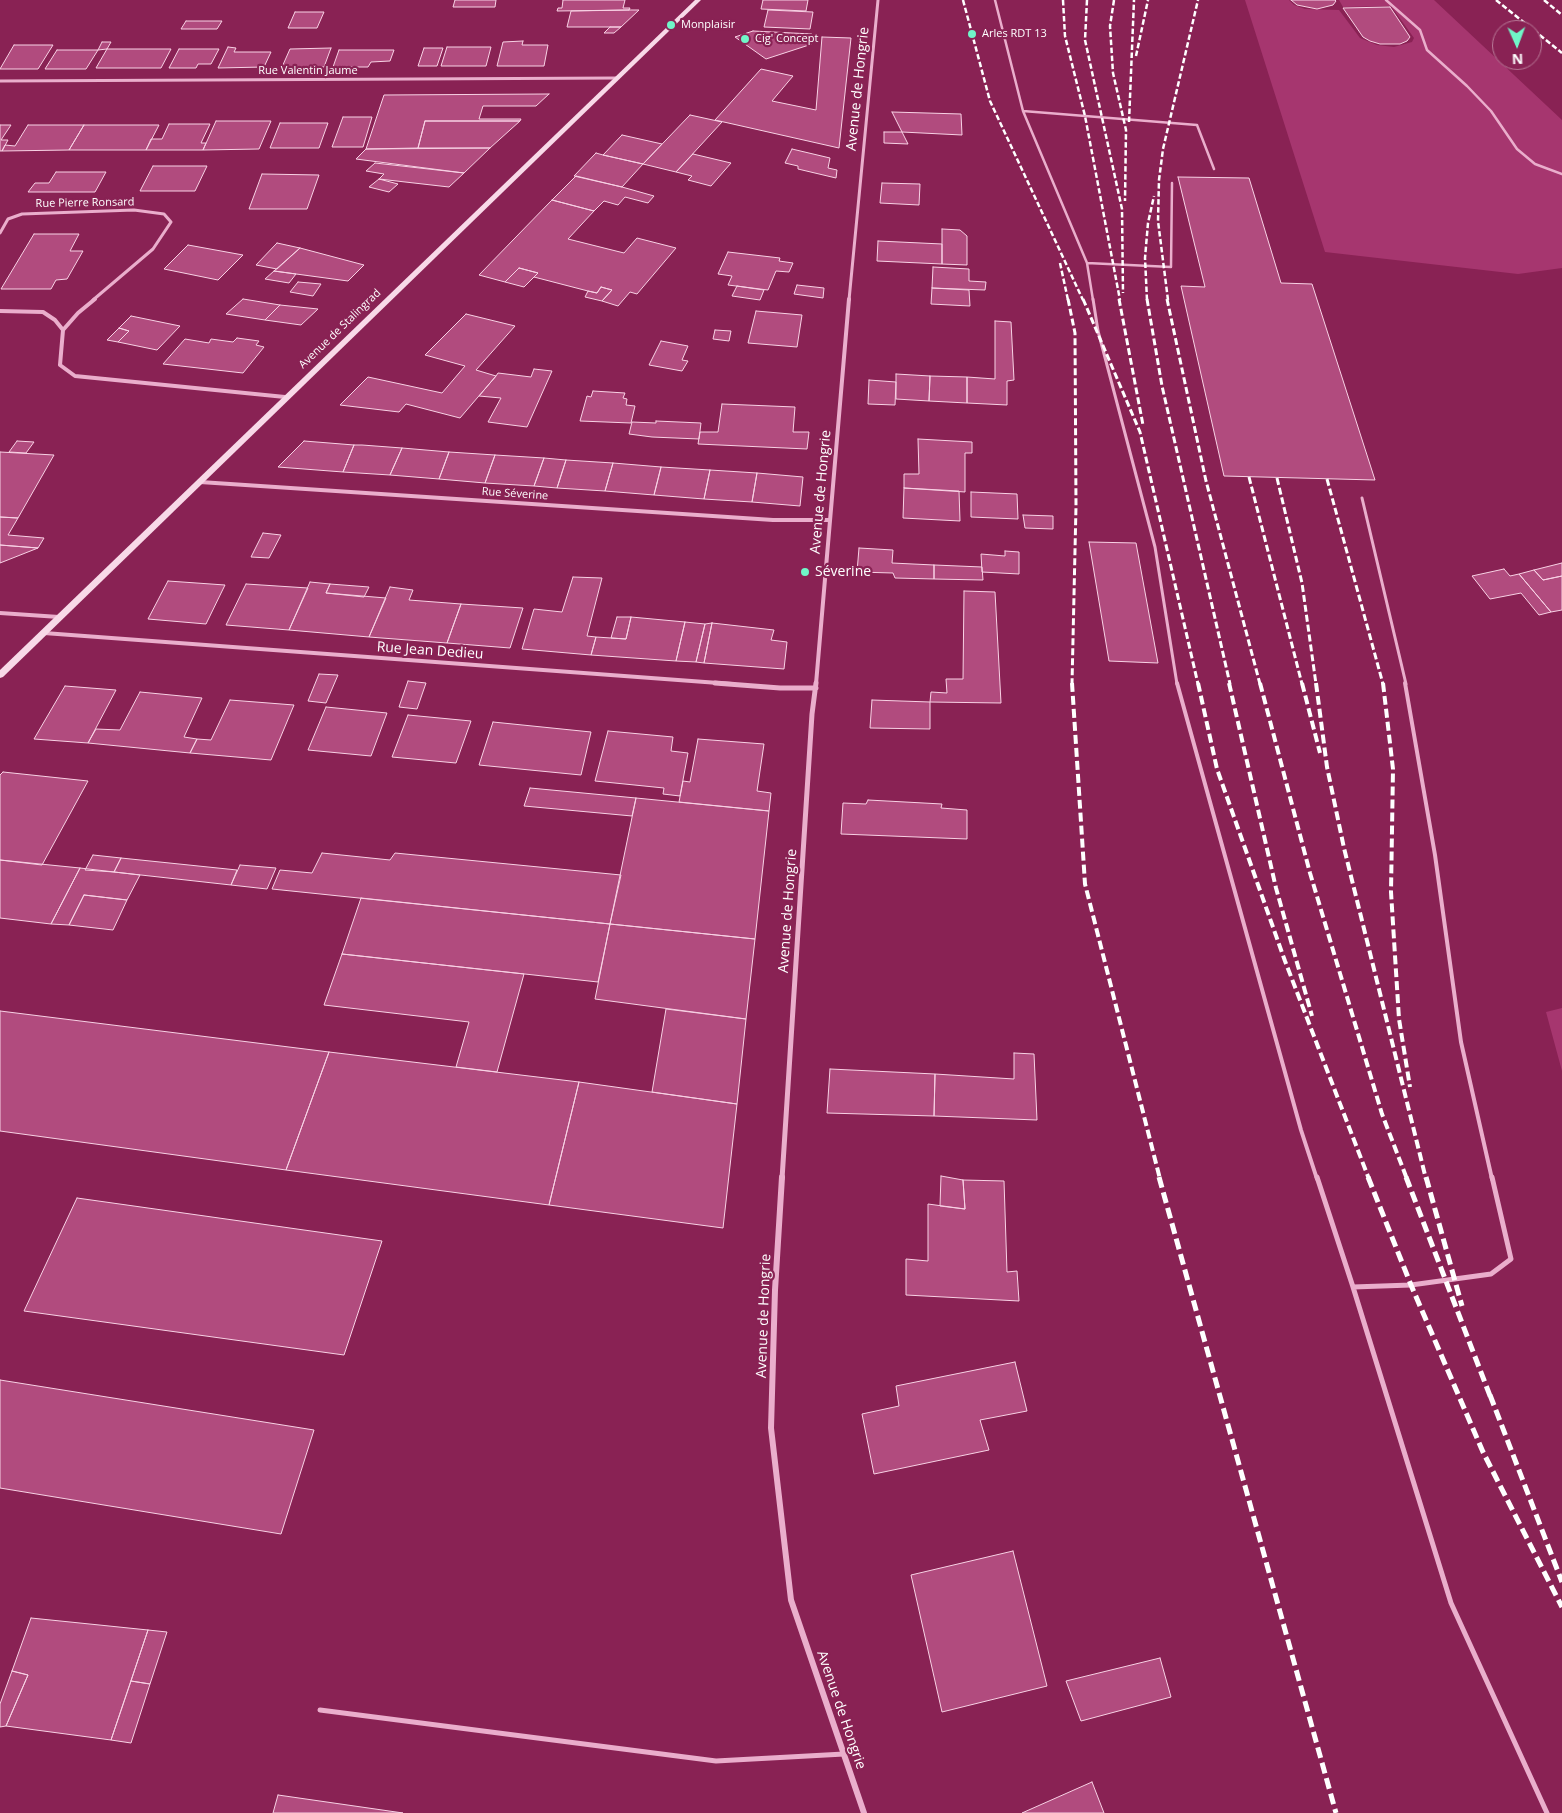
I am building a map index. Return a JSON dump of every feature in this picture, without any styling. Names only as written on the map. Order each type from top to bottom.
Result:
[{"type":"main road","name":"Avenue de Stalingrad","points":[[0,675],[285,397],[698,0]]},
{"type":"street","name":"Avenue de Hongrie","points":[[864,1813],[791,1600],[772,1428],[775,1290],[812,714],[816,688],[829,520],[878,0]]},
{"type":"street","name":"Rue Valentin Jaume","points":[[0,81],[617,78]]},
{"type":"street","name":"Rue Pierre Ronsard","points":[[0,233],[8,219],[22,214],[134,210],[164,214],[171,222],[153,249],[78,313],[63,330]]},
{"type":"street","points":[[0,310],[43,312],[55,320],[63,330],[60,365],[75,376],[285,397]]},
{"type":"street","name":"Rue Séverine","points":[[200,482],[773,520],[829,520]]},
{"type":"street","points":[[0,613],[59,617]]},
{"type":"street","name":"Rue Jean Dedieu","points":[[43,633],[780,688],[816,688]]},
{"type":"lane","points":[[995,0],[1023,111],[1087,263],[1098,331],[1155,547],[1179,694],[1301,1130],[1353,1287],[1450,1603],[1547,1813]]},
{"type":"lane","points":[[1386,0],[1420,30],[1427,50],[1467,86],[1490,111],[1517,149],[1535,164],[1562,174]]},
{"type":"lane","points":[[1023,111],[1197,125],[1214,169]]},
{"type":"lane","points":[[1087,263],[1171,267],[1172,184]]},
{"type":"lane","points":[[1353,1287],[1411,1284],[1491,1274],[1511,1259],[1461,1042],[1435,855],[1410,703],[1362,498]]},
{"type":"lane","points":[[320,1710],[716,1761],[844,1754]]},
{"type":"shaded area","points":[[1245,0],[1289,0],[1294,5],[1305,9],[1339,10],[1360,38],[1377,45],[1394,47],[1412,42],[1414,38],[1391,6],[1343,7],[1339,0],[1434,0],[1492,54],[1492,70],[1509,70],[1562,120],[1562,268],[1518,274],[1325,252]]},
{"type":"shaded area","points":[[1562,1008],[1562,1071],[1546,1012]]},
{"type":"building","points":[[455,0],[496,0],[495,7],[453,7]]},
{"type":"building","points":[[563,0],[625,0],[623,8],[630,8],[629,10],[557,11],[558,8],[562,8]]},
{"type":"building","points":[[763,0],[808,0],[806,11],[761,9]]},
{"type":"building","points":[[1291,0],[1336,1],[1333,5],[1317,9],[1297,5]]},
{"type":"building","points":[[1390,7],[1410,37],[1407,41],[1400,44],[1380,44],[1363,37],[1343,8]]},
{"type":"building","points":[[639,10],[621,27],[567,27],[571,11]]},
{"type":"building","points":[[768,10],[813,12],[810,29],[764,27]]},
{"type":"building","points":[[295,12],[324,12],[317,28],[288,28]]},
{"type":"building","points":[[186,21],[222,21],[217,29],[181,29]]},
{"type":"building","points":[[610,27],[621,27],[614,33],[604,33]]},
{"type":"building","points":[[753,31],[812,34],[812,44],[766,59],[735,37]]},
{"type":"building","points":[[822,37],[851,38],[839,148],[715,120],[761,69],[793,76],[772,101],[816,110]]},
{"type":"building","points":[[523,41],[522,45],[548,45],[544,66],[497,66],[503,42]]},
{"type":"building","points":[[102,42],[111,42],[107,49],[98,50]]},
{"type":"building","points":[[14,45],[53,45],[38,69],[0,69]]},
{"type":"building","points":[[228,47],[236,48],[234,52],[271,52],[264,67],[218,68]]},
{"type":"building","points":[[447,47],[491,47],[486,66],[441,66]]},
{"type":"building","points":[[331,48],[324,67],[282,67],[290,49]]},
{"type":"building","points":[[424,48],[443,48],[437,66],[418,66]]},
{"type":"building","points":[[107,49],[171,49],[161,68],[96,68]]},
{"type":"building","points":[[179,49],[219,49],[211,64],[198,64],[196,68],[169,68]]},
{"type":"building","points":[[57,50],[98,50],[86,69],[45,69]]},
{"type":"building","points":[[339,50],[394,50],[390,61],[371,62],[368,67],[333,67]]},
{"type":"building","points":[[549,94],[536,106],[483,106],[479,119],[521,119],[520,121],[425,121],[418,148],[366,149],[384,95]]},
{"type":"building","points":[[892,112],[961,114],[962,135],[902,132]]},
{"type":"building","points":[[690,115],[722,122],[676,172],[643,164]]},
{"type":"building","points":[[343,117],[372,117],[363,147],[332,147]]},
{"type":"building","points":[[216,121],[271,121],[259,149],[203,150]]},
{"type":"building","points":[[425,121],[520,121],[490,148],[418,148]]},
{"type":"building","points":[[280,123],[328,123],[319,148],[270,148]]},
{"type":"building","points":[[169,124],[210,124],[201,143],[206,143],[203,150],[146,150],[151,139],[162,139]]},
{"type":"building","points":[[0,125],[11,125],[1,140],[8,140],[2,151],[0,151]]},
{"type":"building","points":[[28,125],[84,125],[69,150],[2,151],[5,145],[15,146]]},
{"type":"building","points":[[84,125],[159,125],[146,150],[69,150]]},
{"type":"building","points":[[884,132],[902,132],[908,144],[884,143]]},
{"type":"building","points":[[622,135],[662,144],[643,164],[603,155]]},
{"type":"building","points":[[490,148],[464,173],[356,159],[366,149]]},
{"type":"building","points":[[792,149],[830,158],[828,168],[837,170],[836,178],[798,169],[798,166],[785,163]]},
{"type":"building","points":[[596,153],[643,164],[622,187],[574,176]]},
{"type":"building","points":[[693,154],[731,163],[711,186],[688,180],[692,176],[676,172]]},
{"type":"building","points":[[375,163],[464,173],[449,187],[379,179],[384,174],[366,171]]},
{"type":"building","points":[[153,166],[207,166],[195,191],[140,191]]},
{"type":"building","points":[[56,172],[106,172],[95,192],[28,192],[35,183],[49,183]]},
{"type":"building","points":[[262,174],[319,175],[307,209],[249,209]]},
{"type":"building","points":[[576,176],[654,196],[648,203],[625,197],[618,205],[604,201],[594,211],[552,200]]},
{"type":"building","points":[[1178,177],[1249,178],[1281,283],[1312,284],[1375,480],[1224,476],[1181,286],[1205,287]]},
{"type":"building","points":[[379,179],[398,184],[389,192],[369,187]]},
{"type":"building","points":[[882,183],[920,184],[919,205],[880,203]]},
{"type":"building","points":[[552,200],[594,211],[568,239],[624,253],[637,238],[676,248],[637,294],[630,292],[618,306],[602,301],[612,290],[601,287],[597,293],[588,291],[534,277],[538,273],[519,268],[505,282],[479,275]]},
{"type":"building","points":[[942,229],[960,230],[967,236],[967,265],[942,264]]},
{"type":"building","points":[[34,234],[79,234],[70,251],[83,251],[67,279],[56,280],[51,289],[1,289]]},
{"type":"building","points":[[878,241],[942,244],[942,264],[877,261]]},
{"type":"building","points":[[277,243],[300,248],[277,269],[256,265]]},
{"type":"building","points":[[188,245],[243,255],[218,280],[164,269]]},
{"type":"building","points":[[300,248],[364,265],[348,281],[274,271]]},
{"type":"building","points":[[728,252],[780,258],[779,261],[793,263],[789,272],[776,271],[768,290],[728,285],[732,276],[718,274]]},
{"type":"building","points":[[933,267],[969,269],[969,281],[986,282],[985,290],[932,288]]},
{"type":"building","points":[[519,268],[538,273],[524,287],[505,282]]},
{"type":"building","points":[[274,271],[296,274],[289,283],[265,279]]},
{"type":"building","points":[[298,282],[321,284],[313,296],[290,292]]},
{"type":"building","points":[[797,285],[824,288],[823,298],[794,294]]},
{"type":"building","points":[[737,286],[764,290],[760,300],[732,296]]},
{"type":"building","points":[[601,287],[612,290],[602,301],[585,297],[588,291],[597,293]]},
{"type":"building","points":[[932,288],[969,290],[970,306],[931,304]]},
{"type":"building","points":[[243,299],[280,305],[265,320],[226,314]]},
{"type":"building","points":[[280,305],[318,309],[301,325],[265,320]]},
{"type":"building","points":[[756,311],[802,315],[797,347],[748,343]]},
{"type":"building","points":[[466,314],[515,326],[476,370],[496,376],[460,418],[406,404],[399,412],[340,405],[368,377],[442,393],[465,366],[425,355]]},
{"type":"building","points":[[131,316],[180,326],[157,350],[118,342],[129,331],[119,328]]},
{"type":"building","points":[[995,321],[1011,322],[1014,380],[1007,381],[1007,405],[967,403],[967,377],[995,379]]},
{"type":"building","points":[[119,328],[129,331],[118,342],[107,340]]},
{"type":"building","points":[[715,330],[731,331],[729,341],[713,339]]},
{"type":"building","points":[[237,338],[259,341],[256,345],[264,347],[243,373],[163,364],[185,339],[209,343],[211,339],[233,342]]},
{"type":"building","points":[[661,341],[688,346],[682,360],[688,361],[682,371],[649,365]]},
{"type":"building","points":[[534,369],[552,371],[527,427],[488,422],[501,398],[479,396],[498,373],[531,377]]},
{"type":"building","points":[[896,374],[930,376],[929,401],[896,399]]},
{"type":"building","points":[[930,376],[967,377],[967,403],[929,401]]},
{"type":"building","points":[[869,380],[896,382],[895,405],[868,404]]},
{"type":"building","points":[[593,391],[625,393],[623,398],[627,399],[626,405],[635,406],[631,423],[580,421],[587,396],[591,397]]},
{"type":"building","points":[[722,404],[795,407],[793,432],[809,432],[807,449],[698,444],[700,432],[718,432]]},
{"type":"building","points":[[656,421],[701,423],[699,439],[629,434],[632,422],[656,423]]},
{"type":"building","points":[[918,439],[972,442],[972,453],[965,453],[965,492],[904,488],[904,474],[919,474]]},
{"type":"building","points":[[17,441],[34,442],[26,453],[9,452]]},
{"type":"building","points":[[304,441],[354,445],[343,472],[278,467]]},
{"type":"building","points":[[354,445],[402,448],[390,475],[343,472]]},
{"type":"building","points":[[402,448],[449,452],[439,479],[390,475]]},
{"type":"building","points":[[0,452],[54,455],[18,518],[0,517]]},
{"type":"building","points":[[449,452],[495,455],[485,483],[439,479]]},
{"type":"building","points":[[495,455],[544,458],[534,486],[485,483]]},
{"type":"building","points":[[544,458],[566,460],[557,488],[534,486]]},
{"type":"building","points":[[566,460],[613,463],[605,491],[557,488]]},
{"type":"building","points":[[613,463],[661,467],[654,495],[605,491]]},
{"type":"building","points":[[661,467],[710,470],[704,499],[654,495]]},
{"type":"building","points":[[710,470],[757,473],[752,502],[704,499]]},
{"type":"building","points":[[757,473],[803,477],[800,506],[752,502]]},
{"type":"building","points":[[904,488],[959,491],[960,521],[903,518]]},
{"type":"building","points":[[971,492],[1017,494],[1018,519],[971,517]]},
{"type":"building","points":[[1023,515],[1053,516],[1053,529],[1025,528]]},
{"type":"building","points":[[0,517],[18,518],[8,535],[44,538],[38,548],[0,545]]},
{"type":"building","points":[[263,533],[281,535],[269,558],[251,557]]},
{"type":"building","points":[[1089,542],[1136,543],[1158,663],[1109,661]]},
{"type":"building","points":[[0,545],[38,548],[0,563]]},
{"type":"building","points":[[859,548],[893,550],[892,563],[934,565],[934,579],[895,578],[893,573],[857,572]]},
{"type":"building","points":[[1005,551],[1019,552],[1019,574],[982,572],[981,554],[1005,556]]},
{"type":"building","points":[[1562,563],[1562,576],[1543,580],[1534,570]]},
{"type":"building","points":[[934,565],[982,567],[983,580],[934,579]]},
{"type":"building","points":[[1504,569],[1510,576],[1519,574],[1551,612],[1539,615],[1521,593],[1490,599],[1472,576]]},
{"type":"building","points":[[1534,570],[1543,580],[1562,576],[1562,610],[1551,612],[1519,574]]},
{"type":"building","points":[[573,577],[602,578],[587,636],[596,637],[591,655],[522,649],[534,609],[562,612]]},
{"type":"building","points":[[168,581],[225,585],[206,624],[148,619]]},
{"type":"building","points":[[310,582],[330,584],[326,593],[386,598],[369,637],[289,630]]},
{"type":"building","points":[[246,584],[308,588],[289,630],[226,625]]},
{"type":"building","points":[[330,584],[369,587],[364,597],[326,593]]},
{"type":"building","points":[[390,587],[413,590],[409,600],[461,604],[447,643],[369,637]]},
{"type":"building","points":[[964,591],[995,592],[1001,703],[930,702],[931,692],[947,693],[946,679],[963,679]]},
{"type":"building","points":[[461,604],[523,608],[510,648],[447,643]]},
{"type":"building","points":[[617,617],[631,617],[626,639],[611,638]]},
{"type":"building","points":[[631,617],[685,622],[676,661],[591,655],[596,637],[626,639]]},
{"type":"building","points":[[685,622],[705,624],[696,662],[676,661]]},
{"type":"building","points":[[712,623],[704,663],[696,662],[705,624]]},
{"type":"building","points":[[712,623],[774,630],[771,640],[787,642],[784,669],[704,663]]},
{"type":"building","points":[[319,674],[338,675],[326,703],[308,701]]},
{"type":"building","points":[[408,681],[426,683],[417,709],[399,707]]},
{"type":"building","points":[[65,686],[116,690],[88,743],[34,739]]},
{"type":"building","points":[[140,692],[202,698],[184,737],[197,739],[190,753],[88,743],[96,729],[120,730]]},
{"type":"building","points":[[230,700],[294,705],[271,760],[190,753],[197,739],[211,740]]},
{"type":"building","points":[[872,700],[930,702],[930,729],[870,728]]},
{"type":"building","points":[[326,707],[387,713],[371,756],[308,750]]},
{"type":"building","points":[[408,715],[471,721],[456,763],[392,757]]},
{"type":"building","points":[[493,722],[591,732],[581,775],[479,765]]},
{"type":"building","points":[[608,731],[673,737],[671,751],[688,753],[680,796],[663,794],[664,788],[595,781]]},
{"type":"building","points":[[698,739],[764,744],[757,791],[771,793],[769,811],[679,802],[683,781],[690,782]]},
{"type":"building","points":[[3,772],[88,781],[42,865],[0,860],[0,775]]},
{"type":"building","points":[[530,788],[636,798],[632,816],[524,806]]},
{"type":"building","points":[[636,798],[769,811],[755,939],[610,924]]},
{"type":"building","points":[[868,800],[942,804],[941,808],[967,810],[967,839],[841,834],[843,803],[866,804]]},
{"type":"building","points":[[322,853],[390,860],[395,853],[621,875],[610,924],[272,889],[280,870],[312,873]]},
{"type":"building","points":[[93,855],[121,858],[114,872],[85,870]]},
{"type":"building","points":[[121,858],[237,870],[231,885],[114,872]]},
{"type":"building","points":[[0,860],[80,868],[51,924],[0,918]]},
{"type":"building","points":[[240,865],[276,868],[267,889],[231,885]]},
{"type":"building","points":[[80,868],[140,875],[127,900],[84,895],[69,925],[51,924]]},
{"type":"building","points":[[84,895],[127,900],[113,930],[69,925]]},
{"type":"building","points":[[361,898],[610,924],[598,982],[342,954]]},
{"type":"building","points":[[610,924],[755,939],[746,1019],[595,999]]},
{"type":"building","points":[[342,954],[524,974],[497,1072],[456,1067],[469,1022],[324,1005]]},
{"type":"building","points":[[666,1009],[746,1019],[737,1104],[652,1092]]},
{"type":"building","points":[[0,1011],[329,1052],[286,1170],[0,1131]]},
{"type":"building","points":[[329,1052],[579,1082],[549,1205],[286,1170]]},
{"type":"building","points":[[1014,1053],[1034,1054],[1037,1120],[934,1116],[935,1074],[1014,1079]]},
{"type":"building","points":[[830,1069],[935,1074],[934,1116],[827,1113]]},
{"type":"building","points":[[579,1082],[737,1104],[723,1228],[549,1205]]},
{"type":"building","points":[[941,1176],[963,1180],[965,1209],[940,1206]]},
{"type":"building","points":[[963,1180],[1004,1181],[1007,1272],[1017,1271],[1019,1301],[906,1295],[906,1259],[928,1261],[928,1204],[965,1209]]},
{"type":"building","points":[[77,1198],[382,1241],[344,1355],[24,1311]]},
{"type":"building","points":[[1015,1362],[1027,1411],[980,1420],[989,1450],[874,1474],[862,1414],[899,1406],[896,1386]]},
{"type":"building","points":[[0,1380],[314,1430],[281,1534],[0,1488]]},
{"type":"building","points":[[1013,1551],[1047,1686],[942,1712],[911,1575]]},
{"type":"building","points":[[31,1618],[148,1630],[111,1740],[6,1726],[28,1675],[12,1671]]},
{"type":"building","points":[[148,1630],[167,1632],[150,1684],[131,1681]]},
{"type":"building","points":[[1160,1658],[1171,1697],[1081,1721],[1066,1681]]},
{"type":"building","points":[[12,1671],[28,1675],[6,1726],[0,1727],[0,1704]]},
{"type":"building","points":[[131,1681],[150,1684],[131,1743],[111,1740]]},
{"type":"building","points":[[1092,1782],[1104,1813],[1022,1813]]},
{"type":"building","points":[[278,1795],[403,1813],[273,1813]]},
{"type":"railway","points":[[963,0],[990,101],[1083,300]]},
{"type":"railway","points":[[1063,0],[1065,36],[1085,116],[1120,300]]},
{"type":"railway","points":[[1087,0],[1085,40],[1122,209],[1123,293]]},
{"type":"railway","points":[[1114,0],[1110,26],[1113,73],[1126,130],[1125,201]]},
{"type":"railway","points":[[1129,122],[1134,0]]},
{"type":"railway","points":[[1136,56],[1148,0]]},
{"type":"railway","points":[[1168,300],[1158,221],[1159,180],[1163,149],[1198,0]]},
{"type":"railway","points":[[1496,0],[1562,53]]},
{"type":"railway","points":[[1544,0],[1562,15]]},
{"type":"railway","points":[[1147,300],[1145,258],[1148,223],[1154,196]]},
{"type":"railway","points":[[1060,263],[1068,300]]},
{"type":"railway","points":[[1068,299],[1075,333],[1076,506],[1072,683]]},
{"type":"railway","points":[[1083,299],[1140,432],[1198,684]]},
{"type":"railway","points":[[1119,299],[1143,425]]},
{"type":"railway","points":[[1147,299],[1162,386],[1230,684]]},
{"type":"railway","points":[[1167,299],[1206,481],[1260,684]]},
{"type":"railway","points":[[1249,477],[1302,684]]},
{"type":"railway","points":[[1277,478],[1302,583],[1316,684]]},
{"type":"railway","points":[[1327,479],[1383,684]]},
{"type":"railway","points":[[1072,683],[1085,884],[1160,1179]]},
{"type":"railway","points":[[1198,683],[1217,769],[1285,961],[1369,1179]]},
{"type":"railway","points":[[1229,683],[1276,888],[1312,1016]]},
{"type":"railway","points":[[1260,683],[1310,873],[1382,1114],[1407,1179]]},
{"type":"railway","points":[[1302,683],[1320,753]]},
{"type":"railway","points":[[1316,683],[1327,767],[1344,848],[1426,1179]]},
{"type":"railway","points":[[1383,683],[1393,769],[1391,892],[1399,1019],[1410,1087]]},
{"type":"railway","points":[[1159,1177],[1336,1813]]},
{"type":"railway","points":[[1368,1177],[1411,1285],[1483,1452],[1562,1607]]},
{"type":"railway","points":[[1406,1177],[1492,1401]]},
{"type":"railway","points":[[1426,1177],[1462,1306]]},
{"type":"railway","points":[[1490,1395],[1562,1582]]},
{"type":"place","name":"Monplaisir","points":[[671,25]]},
{"type":"place","name":"Arles RDT 13","points":[[972,34]]},
{"type":"place","name":"Cig' Concept","points":[[745,39]]},
{"type":"place","name":"Séverine","points":[[805,572]]}]
